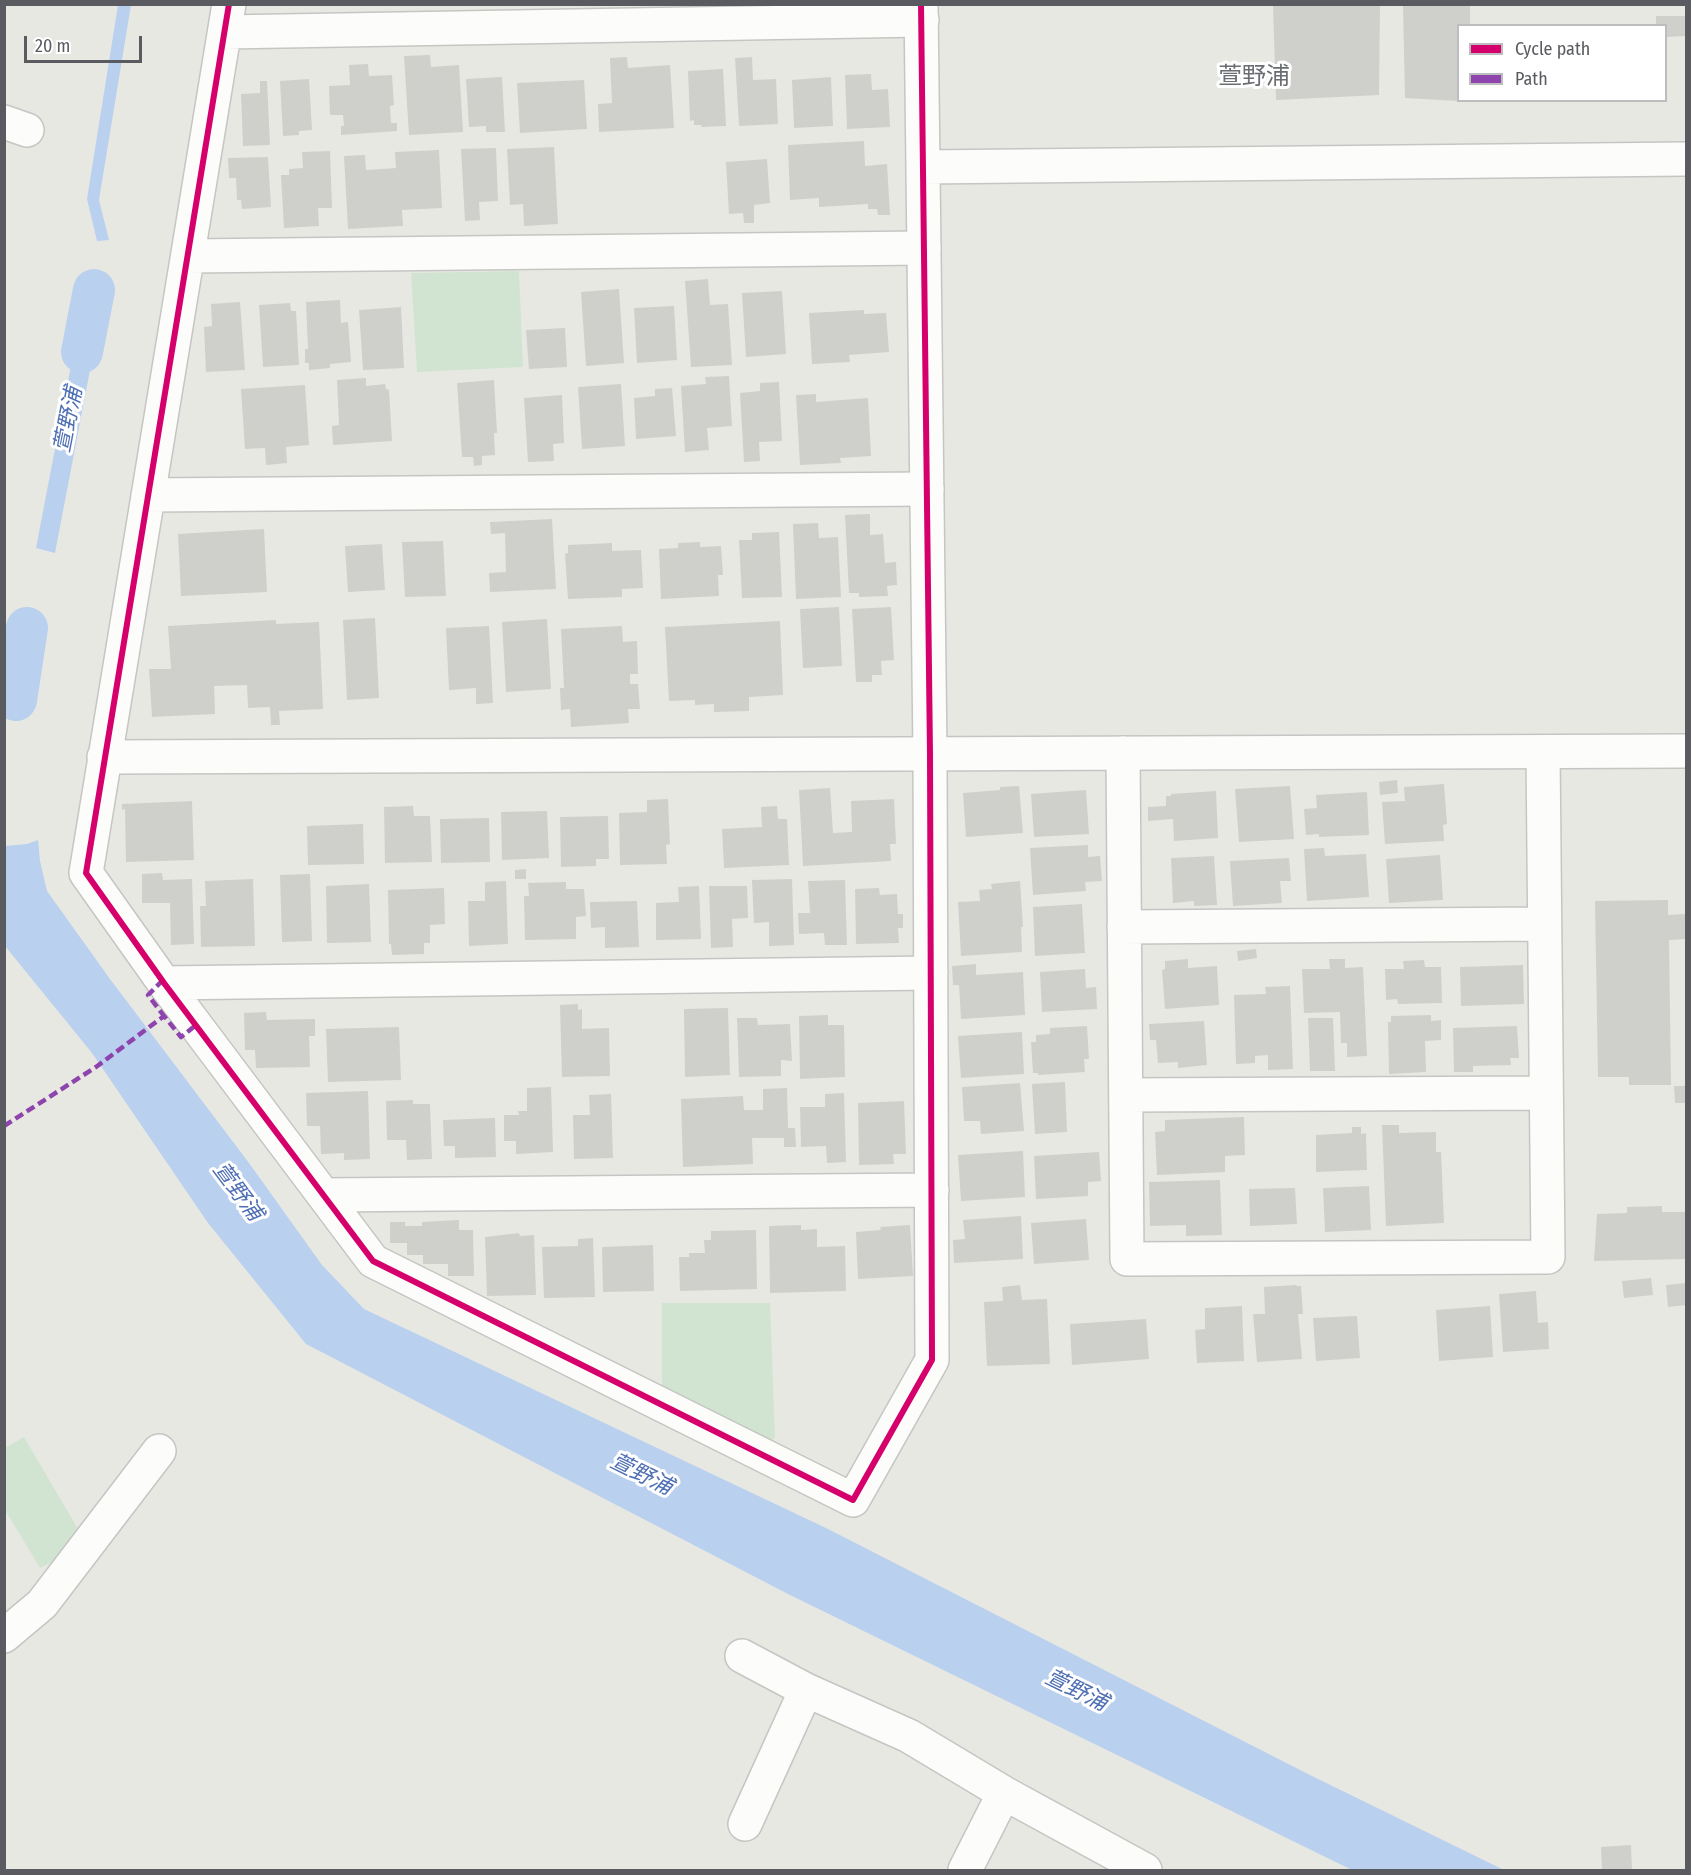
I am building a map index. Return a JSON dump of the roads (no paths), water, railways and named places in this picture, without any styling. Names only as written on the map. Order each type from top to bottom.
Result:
[{"type":"street","points":[[922,12],[930,754],[932,1360],[853,1500],[373,1261],[164,983],[86,873],[227,18],[922,12]]},
{"type":"street","points":[[923,167],[1686,159]]},
{"type":"street","points":[[188,256],[924,248]]},
{"type":"street","points":[[148,495],[927,489]]},
{"type":"street","points":[[104,757],[1686,751]]},
{"type":"street","points":[[1123,753],[1127,1259],[1548,1257],[1543,752]]},
{"type":"street","points":[[1124,927],[1544,924]]},
{"type":"street","points":[[164,983],[931,973]]},
{"type":"street","points":[[1126,1095],[1546,1093]]},
{"type":"street","points":[[324,1195],[932,1190]]},
{"type":"street","points":[[4,1636],[42,1604],[159,1451]]},
{"type":"street","points":[[742,1656],[807,1690],[909,1736],[1004,1793],[1145,1870]]},
{"type":"street","points":[[745,1824],[807,1690]]},
{"type":"street","points":[[965,1870],[1004,1793]]},
{"type":"water","points":[[118,5],[131,5],[99,200],[109,240],[97,241],[87,199]]},
{"type":"water","points":[[85,292],[104,297],[55,553],[36,548]]},
{"type":"water","points":[[19,630],[35,631],[22,700],[5,698]]},
{"type":"water","points":[[38,840],[47,891],[322,1265],[364,1309],[828,1529],[1308,1774],[1504,1870],[1352,1870],[788,1594],[306,1344],[208,1223],[92,1053],[5,946],[5,846],[27,844]]},
{"type":"waterway","name":"萱野浦","points":[[82,352],[94,290]]},
{"type":"waterway","name":"萱野浦","points":[[16,700],[27,628]]},
{"type":"district","name":"萱野浦","points":[[1254,77]]}]
